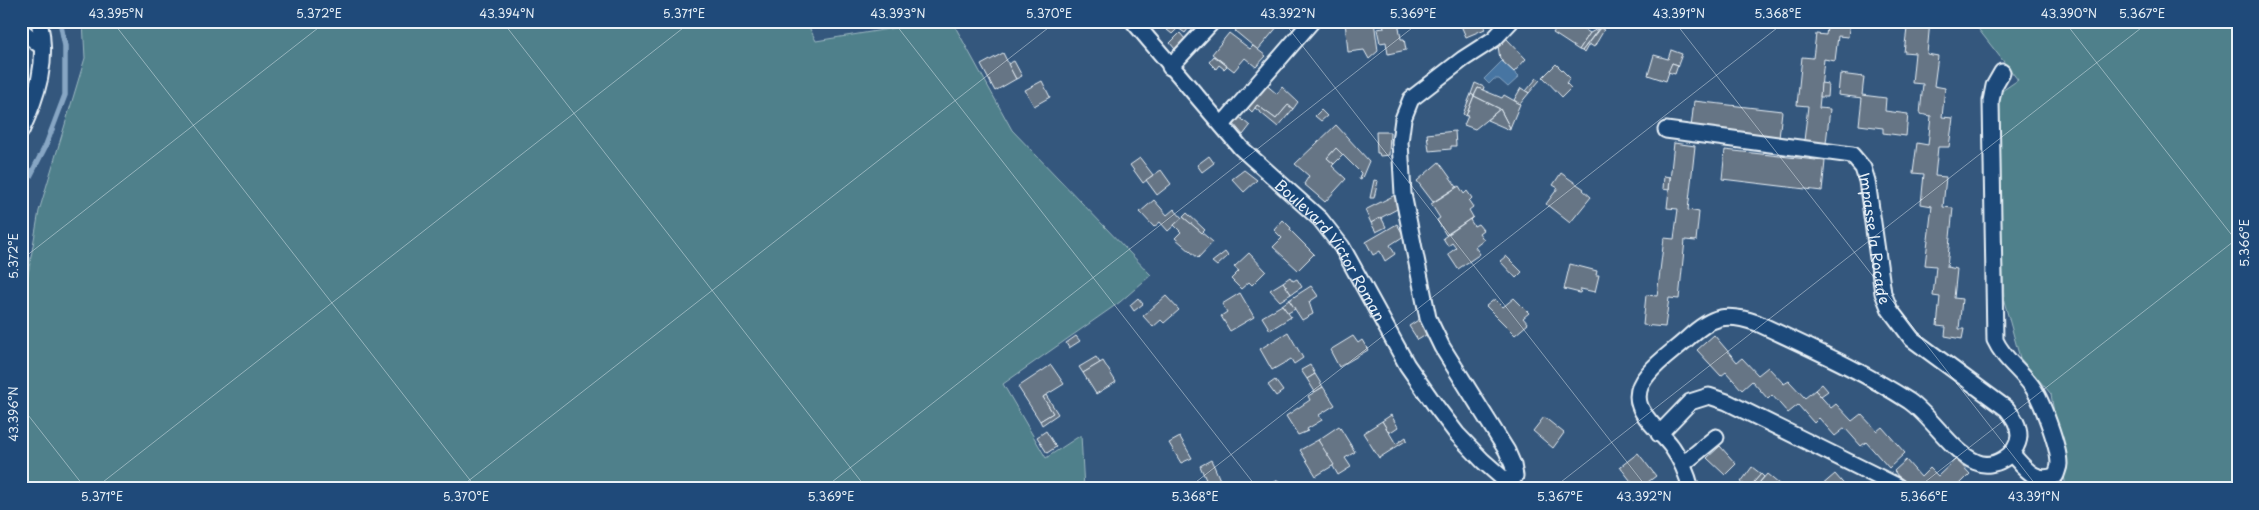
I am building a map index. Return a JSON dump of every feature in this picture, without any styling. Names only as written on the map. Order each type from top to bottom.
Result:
[{"type":"street","points":[[21,131],[36,98],[42,74],[39,21]]},
{"type":"street","name":"Boulevard Victor Roman","points":[[1133,21],[1170,67],[1241,148],[1320,219],[1342,247],[1407,365],[1435,405],[1457,434],[1483,461],[1512,486]]},
{"type":"street","points":[[1170,67],[1213,21]]},
{"type":"street","points":[[1222,125],[1312,21]]},
{"type":"street","points":[[1511,21],[1494,39],[1463,58],[1412,99],[1403,119],[1400,142],[1403,194],[1428,318],[1442,347],[1507,451],[1515,476],[1512,486]]},
{"type":"street","points":[[21,30],[41,46]]},
{"type":"street","points":[[1691,489],[1683,464],[1671,445],[1659,434],[1640,407],[1638,394],[1648,374],[1698,329],[1718,318],[1739,316],[1864,374],[1911,402],[1966,456],[1978,463],[2003,461],[2011,453],[2037,478],[2047,479],[2056,475],[2059,466],[2058,455],[2040,400],[2030,384],[2001,353],[1995,340],[1992,101],[1994,86],[2002,72]]},
{"type":"street","name":"Impasse la Rocade","points":[[1666,130],[1852,155],[1863,168],[1867,181],[1883,293],[1890,310],[1912,339],[2007,409],[2017,423],[2019,438],[2011,453]]},
{"type":"street","points":[[1659,434],[1690,402],[1709,396],[1727,402],[1897,486]]},
{"type":"street","points":[[1683,464],[1716,437]]},
{"type":"green space","points":[[83,21],[806,21],[816,41],[937,21],[952,21],[1012,130],[1151,275],[1120,302],[1003,384],[1046,458],[1081,435],[1084,489],[27,489],[21,481],[21,314],[39,211],[85,58]]},
{"type":"green space","points":[[1972,21],[2238,21],[2238,489],[2064,489],[2066,488],[2051,394],[2020,358],[2004,301],[1997,112],[1999,93],[2018,80]]},
{"type":"water","points":[[1502,61],[1519,77],[1508,87],[1499,79],[1494,79],[1489,84],[1484,79]]},
{"type":"building","points":[[1164,21],[1194,21],[1185,33],[1178,28],[1172,34],[1161,25]]},
{"type":"building","points":[[1244,21],[1272,21],[1278,26],[1258,50],[1235,31]]},
{"type":"building","points":[[1345,21],[1374,21],[1378,51],[1369,59],[1364,50],[1348,52]]},
{"type":"building","points":[[1398,21],[1401,39],[1404,39],[1406,50],[1388,54],[1386,42],[1380,43],[1377,29],[1384,28],[1383,24]]},
{"type":"building","points":[[1459,21],[1481,21],[1485,29],[1466,37]]},
{"type":"building","points":[[1560,21],[1571,21],[1590,33],[1579,50],[1553,33]]},
{"type":"building","points":[[1828,21],[1850,21],[1848,37],[1838,36],[1835,61],[1824,59],[1819,108],[1830,109],[1826,143],[1804,141],[1808,106],[1797,105],[1802,57],[1813,58],[1816,34],[1826,35]]},
{"type":"building","points":[[1908,21],[1930,21],[1927,54],[1938,56],[1934,86],[1945,88],[1942,117],[1953,118],[1949,147],[1938,147],[1935,176],[1946,177],[1943,207],[1953,208],[1947,267],[1957,269],[1954,298],[1962,299],[1959,329],[1964,329],[1962,339],[1945,336],[1946,327],[1937,326],[1940,297],[1933,296],[1936,266],[1925,265],[1932,206],[1921,204],[1924,174],[1913,173],[1917,143],[1928,145],[1931,116],[1920,114],[1923,84],[1912,83],[1915,53],[1904,52]]},
{"type":"building","points":[[1599,28],[1582,51],[1579,50],[1590,33]]},
{"type":"building","points":[[1600,28],[1604,30],[1594,47],[1589,44],[1584,53],[1582,51]]},
{"type":"building","points":[[1180,33],[1185,39],[1175,49],[1170,43]]},
{"type":"building","points":[[1229,33],[1250,49],[1253,46],[1266,56],[1256,67],[1245,58],[1234,71],[1212,54]]},
{"type":"building","points":[[1506,38],[1526,59],[1514,72],[1500,59],[1498,46]]},
{"type":"building","points":[[1671,50],[1682,54],[1678,65],[1672,63],[1666,81],[1648,75],[1654,55],[1668,59]]},
{"type":"building","points":[[1003,53],[1016,79],[995,91],[981,65]]},
{"type":"building","points":[[1214,56],[1227,66],[1224,69],[1219,65],[1216,69],[1209,62]]},
{"type":"building","points":[[1014,61],[1022,76],[1016,79],[1008,64]]},
{"type":"building","points":[[1672,63],[1678,65],[1675,74],[1668,72]]},
{"type":"building","points":[[1556,64],[1570,78],[1566,83],[1571,88],[1562,97],[1543,77]]},
{"type":"building","points":[[1840,74],[1864,77],[1862,95],[1886,98],[1885,111],[1908,114],[1906,136],[1883,133],[1883,128],[1859,125],[1862,98],[1838,95]]},
{"type":"building","points":[[1537,78],[1540,80],[1529,93],[1526,91]]},
{"type":"building","points":[[1042,81],[1050,97],[1034,106],[1025,90]]},
{"type":"building","points":[[1264,83],[1277,94],[1282,87],[1298,102],[1293,109],[1288,105],[1276,119],[1257,105],[1252,112],[1245,105]]},
{"type":"building","points":[[1475,83],[1484,87],[1483,90],[1478,88],[1474,96],[1471,94]]},
{"type":"building","points":[[1821,83],[1828,84],[1827,97],[1820,97]]},
{"type":"building","points":[[1478,88],[1502,98],[1504,95],[1520,104],[1510,128],[1500,109],[1474,96]]},
{"type":"building","points":[[1521,88],[1529,93],[1520,104],[1514,100]]},
{"type":"building","points":[[1471,94],[1474,96],[1466,116],[1463,114]]},
{"type":"building","points":[[1474,96],[1500,109],[1475,129],[1464,125]]},
{"type":"building","points":[[1694,101],[1782,111],[1779,138],[1691,128]]},
{"type":"building","points":[[1257,105],[1276,119],[1288,105],[1293,109],[1278,127],[1255,108]]},
{"type":"building","points":[[1500,109],[1510,128],[1510,130],[1487,120]]},
{"type":"building","points":[[1321,110],[1327,116],[1321,121],[1315,116]]},
{"type":"building","points":[[1237,115],[1250,126],[1243,135],[1233,123]]},
{"type":"building","points":[[1336,125],[1369,161],[1361,180],[1359,179],[1361,173],[1336,148],[1327,158],[1334,164],[1332,166],[1346,179],[1325,202],[1304,184],[1309,176],[1295,164]]},
{"type":"building","points":[[1455,131],[1456,146],[1451,146],[1451,149],[1429,151],[1427,134]]},
{"type":"building","points":[[1376,132],[1390,132],[1389,155],[1380,156],[1377,153]]},
{"type":"building","points":[[1674,143],[1695,146],[1688,210],[1699,212],[1696,241],[1685,240],[1679,299],[1669,298],[1665,327],[1643,325],[1646,295],[1657,296],[1664,238],[1674,239],[1678,209],[1667,208]]},
{"type":"building","points":[[1336,148],[1343,155],[1334,164],[1327,158]]},
{"type":"building","points":[[1725,150],[1825,161],[1822,191],[1722,179]]},
{"type":"building","points":[[1209,156],[1214,163],[1202,172],[1197,165]]},
{"type":"building","points":[[1140,158],[1153,175],[1143,183],[1130,165]]},
{"type":"building","points":[[1439,162],[1457,187],[1433,202],[1417,181]]},
{"type":"building","points":[[1161,170],[1171,184],[1157,195],[1146,180]]},
{"type":"building","points":[[1244,170],[1257,180],[1244,192],[1232,179]]},
{"type":"building","points":[[1561,173],[1584,189],[1591,197],[1570,223],[1546,204],[1558,188],[1553,185]]},
{"type":"building","points":[[1664,176],[1670,177],[1669,190],[1663,189]]},
{"type":"building","points":[[1374,180],[1378,181],[1374,198],[1370,198]]},
{"type":"building","points":[[1459,186],[1464,194],[1467,191],[1472,198],[1469,201],[1473,207],[1469,210],[1473,217],[1446,235],[1437,220],[1440,218],[1431,204]]},
{"type":"building","points":[[1397,194],[1399,208],[1371,223],[1365,210]]},
{"type":"building","points":[[1154,200],[1167,215],[1174,209],[1182,218],[1168,231],[1160,222],[1154,227],[1140,212]]},
{"type":"building","points":[[1187,213],[1205,230],[1202,233],[1183,217]]},
{"type":"building","points":[[1183,217],[1213,242],[1198,258],[1175,238],[1181,232],[1174,225]]},
{"type":"building","points":[[1381,217],[1386,227],[1376,232],[1371,223]]},
{"type":"building","points":[[1473,217],[1470,220],[1474,226],[1478,224],[1483,230],[1479,233],[1484,240],[1475,247],[1480,254],[1458,269],[1448,254],[1456,248],[1452,243],[1448,246],[1443,238]]},
{"type":"building","points":[[1283,220],[1291,228],[1290,230],[1314,254],[1298,270],[1273,247],[1282,238],[1274,230]]},
{"type":"building","points":[[1397,224],[1404,236],[1390,245],[1395,254],[1385,261],[1380,251],[1373,255],[1366,242]]},
{"type":"building","points":[[1225,252],[1228,256],[1217,266],[1212,262]]},
{"type":"building","points":[[1249,253],[1266,271],[1252,285],[1249,282],[1241,289],[1231,279],[1239,271],[1234,267]]},
{"type":"building","points":[[1506,256],[1522,272],[1516,278],[1500,261]]},
{"type":"building","points":[[1570,264],[1597,271],[1596,275],[1599,275],[1595,292],[1581,289],[1580,293],[1564,289]]},
{"type":"building","points":[[1290,277],[1293,281],[1297,279],[1302,287],[1291,294],[1283,282]]},
{"type":"building","points":[[1283,282],[1291,294],[1280,301],[1270,290]]},
{"type":"building","points":[[1311,286],[1318,296],[1309,302],[1313,314],[1302,320],[1289,300]]},
{"type":"building","points":[[1240,293],[1254,317],[1230,331],[1221,316],[1227,312],[1222,304]]},
{"type":"building","points":[[1166,296],[1179,310],[1164,323],[1161,320],[1153,327],[1143,316]]},
{"type":"building","points":[[1138,298],[1143,304],[1134,311],[1130,305]]},
{"type":"building","points":[[1514,298],[1529,313],[1523,318],[1528,324],[1515,335],[1486,306],[1495,299],[1503,307]]},
{"type":"building","points":[[1289,300],[1295,309],[1288,313],[1282,305]]},
{"type":"building","points":[[1282,305],[1291,317],[1270,330],[1262,317]]},
{"type":"building","points":[[1423,317],[1429,333],[1418,340],[1409,326]]},
{"type":"building","points":[[1288,332],[1303,358],[1294,364],[1291,359],[1272,370],[1260,349]]},
{"type":"building","points":[[1714,335],[1737,362],[1742,358],[1758,375],[1768,367],[1784,384],[1789,381],[1805,398],[1815,390],[1831,408],[1836,404],[1852,421],[1861,414],[1877,431],[1882,427],[1905,453],[1889,468],[1866,442],[1861,446],[1845,428],[1835,436],[1819,418],[1814,423],[1798,405],[1788,413],[1772,395],[1768,399],[1752,381],[1742,390],[1726,372],[1721,376],[1697,350]]},
{"type":"building","points":[[1076,336],[1080,341],[1069,348],[1066,343]]},
{"type":"building","points":[[1353,336],[1358,343],[1362,340],[1368,350],[1339,367],[1330,350]]},
{"type":"building","points":[[1096,357],[1100,363],[1083,373],[1079,367]]},
{"type":"building","points":[[1103,361],[1116,382],[1096,394],[1083,373]]},
{"type":"building","points":[[1051,365],[1064,384],[1043,397],[1053,413],[1040,421],[1018,387]]},
{"type":"building","points":[[1310,365],[1315,374],[1307,379],[1301,370]]},
{"type":"building","points":[[1315,374],[1323,387],[1315,392],[1307,379]]},
{"type":"building","points":[[1275,380],[1283,391],[1276,396],[1268,385]]},
{"type":"building","points":[[1822,384],[1828,391],[1821,396],[1815,390]]},
{"type":"building","points":[[1323,387],[1335,405],[1319,415],[1322,420],[1307,429],[1308,431],[1298,435],[1286,416],[1310,400],[1308,396]]},
{"type":"building","points":[[1046,395],[1058,414],[1042,425],[1040,421],[1053,413],[1043,397]]},
{"type":"building","points":[[1391,415],[1398,427],[1389,433],[1382,421]]},
{"type":"building","points":[[1544,417],[1564,433],[1553,448],[1533,431]]},
{"type":"building","points":[[1382,421],[1396,444],[1406,437],[1407,440],[1379,458],[1363,433]]},
{"type":"building","points":[[1339,426],[1355,452],[1345,458],[1351,467],[1338,475],[1318,440]]},
{"type":"building","points":[[1046,431],[1056,447],[1047,453],[1037,437]]},
{"type":"building","points":[[1180,437],[1192,458],[1181,463],[1169,443]]},
{"type":"building","points":[[1318,440],[1334,465],[1316,476],[1300,450]]},
{"type":"building","points":[[1720,446],[1736,464],[1725,475],[1707,458]]},
{"type":"building","points":[[1638,453],[1656,476],[1648,482],[1653,489],[1637,489],[1620,467]]},
{"type":"building","points":[[1956,459],[1970,474],[1955,489],[1949,489],[1945,484],[1940,489],[1909,489],[1894,471],[1906,460],[1921,477],[1930,468],[1938,476]]},
{"type":"building","points":[[1211,460],[1224,489],[1210,489],[1200,466]]},
{"type":"building","points":[[1752,467],[1761,474],[1749,488],[1741,482]]},
{"type":"building","points":[[1761,474],[1764,477],[1754,489],[1749,488]]},
{"type":"building","points":[[1767,474],[1785,489],[1754,489]]},
{"type":"building","points":[[1835,474],[1848,489],[1824,489],[1821,486]]},
{"type":"building","points":[[1278,480],[1284,489],[1263,489]]},
{"type":"waterway","points":[[21,194],[46,145],[65,95],[65,46],[60,21]]}]
